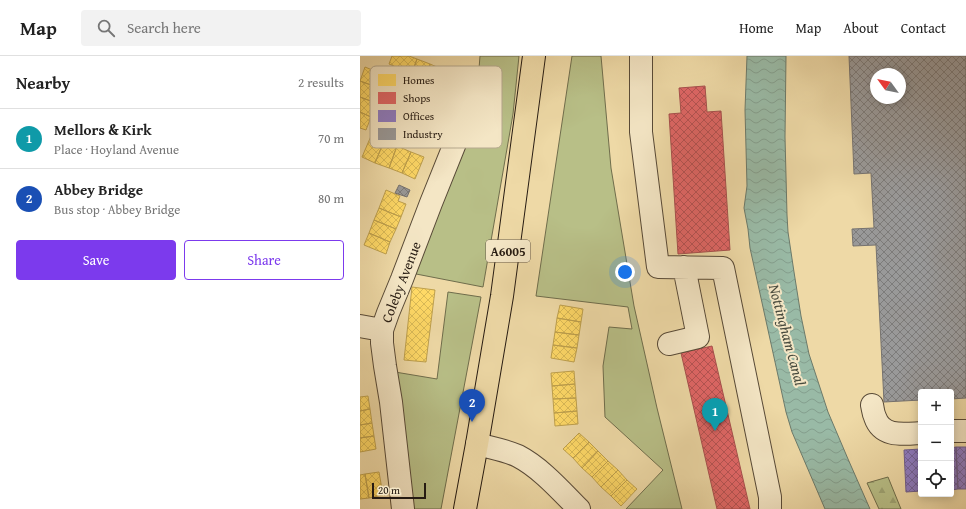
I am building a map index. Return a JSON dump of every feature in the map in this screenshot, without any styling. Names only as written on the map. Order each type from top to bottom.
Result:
[{"type":"main road","name":"A6005","points":[[465,509],[502,296],[534,57]]},
{"type":"street","points":[[641,56],[642,132],[658,267],[723,268],[770,497],[770,509]]},
{"type":"street","name":"Coleby Avenue","points":[[403,509],[391,402],[382,343],[382,330],[453,148]]},
{"type":"street","points":[[669,344],[698,337],[684,267]]},
{"type":"street","points":[[360,326],[382,330]]},
{"type":"street","points":[[872,405],[875,418],[879,426],[886,431],[896,434],[918,433]]},
{"type":"street","points":[[954,431],[966,431]]},
{"type":"street","points":[[477,444],[502,450],[518,456],[534,466],[579,509]]},
{"type":"green space","points":[[480,56],[519,56],[513,114],[483,287],[411,273],[460,148],[502,148],[502,66],[479,66]]},
{"type":"green space","points":[[572,56],[601,56],[611,168],[634,306],[682,509],[626,509],[663,470],[605,417],[603,366],[609,327],[632,329],[628,307],[536,296]]},
{"type":"green space","points":[[448,292],[481,297],[441,509],[411,509],[395,372],[437,379]]},
{"type":"green space","points":[[888,477],[901,509],[879,509],[867,483]]},
{"type":"water","name":"Nottingham Canal","points":[[747,56],[786,56],[785,137],[787,215],[788,232],[801,316],[809,354],[828,412],[870,509],[825,509],[792,432],[786,412],[750,248],[744,208],[747,186],[745,110]]},
{"type":"building: Homes","points":[[392,56],[409,56],[417,59],[414,66],[394,66],[389,64]]},
{"type":"building: Homes","points":[[417,59],[430,64],[429,66],[414,66]]},
{"type":"building: Homes","points":[[365,67],[370,69],[370,85],[360,81]]},
{"type":"building: Homes","points":[[360,81],[370,85],[370,101],[360,97]]},
{"type":"building: Homes","points":[[360,97],[370,101],[370,117],[360,112]]},
{"type":"building: Homes","points":[[360,112],[370,117],[370,120],[366,130],[360,128]]},
{"type":"building: Homes","points":[[370,138],[370,148],[381,148],[375,163],[362,157]]},
{"type":"building: Homes","points":[[381,148],[396,148],[389,168],[375,163]]},
{"type":"building: Homes","points":[[396,148],[402,148],[411,152],[402,173],[389,168]]},
{"type":"building: Homes","points":[[411,152],[424,157],[415,179],[402,173]]},
{"type":"building: Homes","points":[[386,190],[400,196],[398,201],[406,204],[401,217],[379,208]]},
{"type":"building: Homes","points":[[379,208],[401,217],[396,229],[374,220]]},
{"type":"building: Homes","points":[[374,220],[396,229],[390,242],[369,233]]},
{"type":"building: Homes","points":[[369,233],[390,242],[386,254],[364,245]]},
{"type":"building: Homes","points":[[412,287],[435,290],[426,362],[404,360]]},
{"type":"building: Homes","points":[[560,305],[583,309],[581,322],[557,318]]},
{"type":"building: Homes","points":[[557,318],[581,322],[579,335],[555,332]]},
{"type":"building: Homes","points":[[555,332],[579,335],[577,348],[553,345]]},
{"type":"building: Homes","points":[[553,345],[577,348],[574,362],[551,358]]},
{"type":"building: Homes","points":[[574,371],[575,384],[552,386],[551,373]]},
{"type":"building: Homes","points":[[575,384],[576,398],[553,399],[552,386]]},
{"type":"building: Homes","points":[[368,396],[370,409],[360,411],[360,397]]},
{"type":"building: Homes","points":[[576,398],[577,411],[554,413],[553,399]]},
{"type":"building: Homes","points":[[370,409],[372,423],[360,425],[360,411]]},
{"type":"building: Homes","points":[[577,411],[578,424],[555,426],[554,413]]},
{"type":"building: Homes","points":[[372,423],[374,436],[360,438],[360,425]]},
{"type":"building: Homes","points":[[579,433],[589,442],[573,458],[563,449]]},
{"type":"building: Homes","points":[[374,436],[376,449],[360,452],[360,438]]},
{"type":"building: Homes","points":[[589,442],[598,451],[582,468],[573,458]]},
{"type":"building: Homes","points":[[598,451],[608,461],[592,477],[582,468]]},
{"type":"building: Homes","points":[[608,461],[618,470],[601,487],[592,477]]},
{"type":"building: Homes","points":[[618,470],[627,480],[611,496],[601,487]]},
{"type":"building: Homes","points":[[379,472],[383,495],[369,498],[365,474]]},
{"type":"building: Homes","points":[[365,474],[369,498],[360,499],[360,475]]},
{"type":"building: Homes","points":[[627,480],[637,489],[621,506],[611,496]]},
{"type":"building: Shops","points":[[705,86],[707,112],[721,111],[730,250],[678,254],[669,114],[681,113],[679,88]]},
{"type":"building: Shops","points":[[712,346],[750,509],[717,509],[681,353]]},
{"type":"building: Offices","points":[[954,447],[956,447],[958,489],[954,490],[954,461]]},
{"type":"building: Offices","points":[[956,447],[966,447],[966,489],[958,489]]},
{"type":"building: Offices","points":[[918,449],[918,491],[906,492],[904,450]]},
{"type":"building: Industry","points":[[849,56],[966,56],[966,398],[954,399],[954,389],[918,389],[918,400],[884,402],[876,245],[853,246],[852,229],[874,228],[871,173],[854,174]]},
{"type":"building: Industry","points":[[399,185],[410,190],[407,197],[395,193]]},
{"type":"place","name":"Abbey Bridge","points":[[472,422]]},
{"type":"place","name":"Mellors & Kirk","points":[[715,431]]}]
